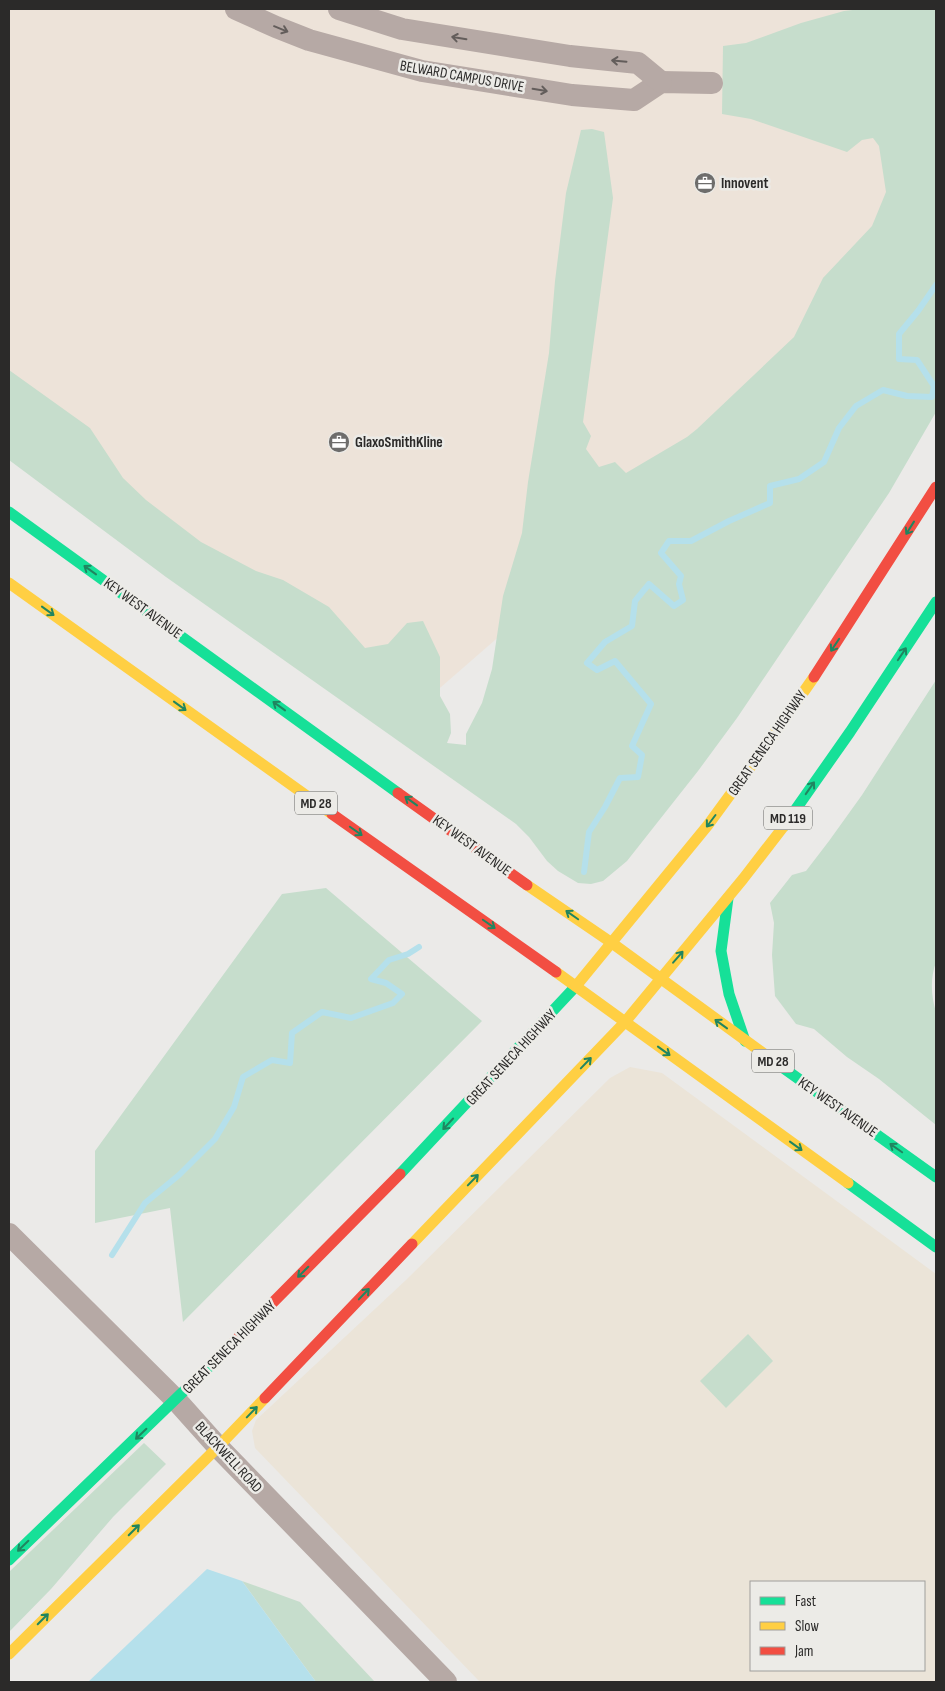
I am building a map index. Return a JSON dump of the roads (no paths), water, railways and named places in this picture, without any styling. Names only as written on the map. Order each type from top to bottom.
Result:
[{"type":"main road","name":"GREAT SENECA HIGHWAY","points":[[9,1560],[176,1400],[424,1150],[576,986],[708,826],[767,745],[862,604],[936,487]]},
{"type":"main road","name":"KEY WEST AVENUE","points":[[9,512],[490,859],[612,943],[745,1041],[936,1177]]},
{"type":"main road","name":"MD 28","points":[[9,583],[576,986],[936,1247]]},
{"type":"main road","name":"MD 119","points":[[625,1022],[660,978],[710,921],[767,848],[842,743],[936,602]]},
{"type":"main road","points":[[728,898],[721,951],[729,994],[745,1041]]},
{"type":"main road","points":[[9,1654],[218,1447],[625,1022]]},
{"type":"street","name":"BELWARD CAMPUS DRIVE","points":[[236,9],[309,40],[422,71],[572,95],[634,100],[661,82]]},
{"type":"street","points":[[339,9],[402,29],[570,56],[638,63],[661,82],[712,83]]},
{"type":"street","name":"BLACKWELL ROAD","points":[[9,1234],[176,1400],[218,1447],[446,1682]]},
{"type":"water","points":[[207,1569],[242,1581],[316,1682],[88,1682]]},
{"type":"waterway","points":[[584,872],[589,832],[620,778],[638,777],[642,755],[632,746],[651,704],[615,661],[597,670],[587,663],[605,642],[632,626],[635,601],[649,584],[674,606],[683,600],[679,584],[681,576],[661,553],[669,541],[691,541],[729,521],[770,503],[770,486],[799,479],[824,462],[839,428],[856,406],[883,390],[907,396],[932,397],[934,386],[917,360],[899,359],[899,334],[936,285]]},
{"type":"waterway","points":[[112,1255],[145,1203],[179,1175],[215,1139],[234,1107],[243,1077],[272,1060],[290,1063],[292,1033],[322,1012],[351,1018],[393,1003],[402,994],[386,983],[371,979],[389,960],[408,954],[419,947]]},
{"type":"place","name":"Innovent","points":[[705,183]]},
{"type":"place","name":"GlaxoSmithKline","points":[[339,442]]}]
